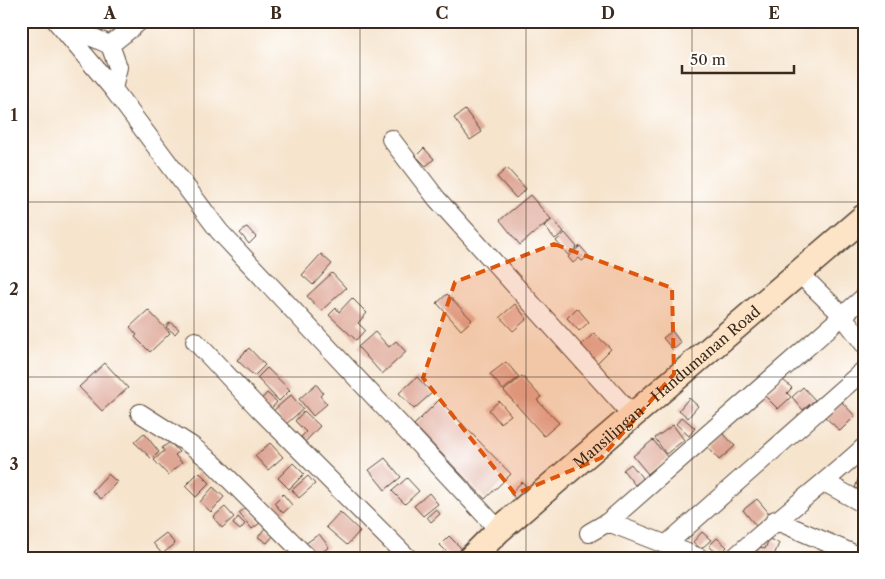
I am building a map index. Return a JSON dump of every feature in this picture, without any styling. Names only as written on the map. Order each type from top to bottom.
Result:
[{"type":"street","points":[[56,21],[113,89],[219,231],[499,530]]},
{"type":"street","points":[[110,45],[140,21]]},
{"type":"street","points":[[72,40],[76,36],[84,34],[110,45],[118,67],[113,89]]},
{"type":"street","points":[[391,139],[437,198],[632,415]]},
{"type":"street","name":"Mansilingan - Handumanan Road","points":[[471,558],[499,530],[864,217]]},
{"type":"street","points":[[799,273],[842,315],[864,344]]},
{"type":"street","points":[[589,533],[608,522],[864,297]]},
{"type":"street","points":[[195,341],[260,410],[408,558]]},
{"type":"street","points":[[667,544],[864,370]]},
{"type":"street","points":[[140,413],[192,446],[213,463],[308,558]]},
{"type":"street","points":[[734,558],[775,520],[826,483],[864,447]]},
{"type":"street","points":[[826,483],[864,504]]},
{"type":"street","points":[[775,520],[863,558]]},
{"type":"street","points":[[608,522],[700,558]]},
{"type":"highlighted area","points":[[554,244],[672,288],[674,374],[601,458],[515,494],[423,378],[455,282]]},
{"type":"building","points":[[465,110],[482,132],[470,140],[454,118]]},
{"type":"building","points":[[424,148],[434,159],[426,166],[416,156]]},
{"type":"building","points":[[507,168],[526,189],[516,198],[497,177]]},
{"type":"building","points":[[530,195],[551,219],[520,245],[500,220]]},
{"type":"building","points":[[553,219],[564,232],[555,239],[544,226]]},
{"type":"building","points":[[247,227],[256,237],[249,244],[240,233]]},
{"type":"building","points":[[565,233],[577,247],[568,255],[556,241]]},
{"type":"building","points":[[580,246],[589,256],[582,261],[579,258],[573,263],[568,257]]},
{"type":"building","points":[[321,254],[332,264],[313,285],[302,275]]},
{"type":"building","points":[[332,273],[346,288],[321,311],[307,296]]},
{"type":"building","points":[[447,294],[472,320],[461,330],[437,303]]},
{"type":"building","points":[[352,298],[367,313],[358,323],[365,330],[356,340],[329,315],[336,308],[339,312]]},
{"type":"building","points":[[515,304],[527,319],[513,331],[500,317]]},
{"type":"building","points":[[577,308],[589,322],[579,331],[567,318]]},
{"type":"building","points":[[148,310],[170,333],[150,352],[135,337],[137,335],[130,327]]},
{"type":"building","points":[[170,322],[179,329],[175,334],[166,327]]},
{"type":"building","points":[[672,331],[681,343],[673,350],[663,338]]},
{"type":"building","points":[[375,332],[389,347],[396,341],[406,352],[382,374],[358,347]]},
{"type":"building","points":[[594,333],[611,349],[596,364],[579,348]]},
{"type":"building","points":[[249,348],[265,365],[254,376],[237,360]]},
{"type":"building","points":[[506,362],[519,377],[503,390],[490,374]]},
{"type":"building","points":[[105,363],[128,388],[102,411],[79,387]]},
{"type":"building","points":[[267,368],[290,390],[279,401],[257,378]]},
{"type":"building","points":[[522,376],[541,397],[537,400],[559,423],[544,436],[504,391]]},
{"type":"building","points":[[417,377],[432,393],[414,409],[399,393]]},
{"type":"building","points":[[782,379],[792,388],[787,393],[791,397],[778,409],[765,396]]},
{"type":"building","points":[[316,384],[323,393],[320,396],[327,404],[313,416],[299,399]]},
{"type":"building","points":[[803,387],[815,400],[803,410],[792,397]]},
{"type":"building","points":[[267,393],[277,402],[268,412],[258,403]]},
{"type":"building","points":[[291,395],[303,409],[285,425],[273,411]]},
{"type":"building","points":[[689,398],[698,406],[688,418],[679,410]]},
{"type":"building","points":[[439,400],[511,474],[485,499],[414,425]]},
{"type":"building","points":[[499,401],[511,415],[500,423],[489,410]]},
{"type":"building","points":[[841,401],[855,416],[840,431],[825,417]]},
{"type":"building","points":[[304,411],[320,426],[305,442],[301,437],[306,432],[295,421]]},
{"type":"building","points":[[682,417],[695,428],[689,436],[676,424]]},
{"type":"building","points":[[673,425],[684,440],[666,454],[655,438]]},
{"type":"building","points":[[722,432],[735,446],[719,460],[707,446]]},
{"type":"building","points":[[144,433],[159,452],[152,459],[134,442]]},
{"type":"building","points":[[653,440],[668,458],[648,474],[633,456]]},
{"type":"building","points":[[170,442],[179,452],[175,455],[182,463],[168,475],[154,460],[164,451],[162,448]]},
{"type":"building","points":[[270,443],[283,457],[268,470],[255,456]]},
{"type":"building","points":[[385,458],[401,477],[385,490],[369,470]]},
{"type":"building","points":[[293,463],[304,474],[289,489],[278,478]]},
{"type":"building","points":[[631,464],[643,479],[635,485],[623,470]]},
{"type":"building","points":[[861,471],[864,472],[864,491],[855,488]]},
{"type":"building","points":[[199,472],[210,483],[196,497],[185,486]]},
{"type":"building","points":[[108,474],[117,482],[101,499],[92,491]]},
{"type":"building","points":[[308,476],[315,484],[299,498],[292,490]]},
{"type":"building","points":[[407,478],[419,491],[405,504],[392,491]]},
{"type":"building","points":[[522,482],[531,491],[518,502],[510,493]]},
{"type":"building","points":[[213,487],[224,497],[211,512],[200,502]]},
{"type":"building","points":[[429,493],[438,504],[423,516],[414,506]]},
{"type":"building","points":[[283,494],[292,505],[283,513],[274,503]]},
{"type":"building","points":[[757,499],[770,514],[756,526],[743,510]]},
{"type":"building","points":[[225,507],[234,517],[222,528],[213,517]]},
{"type":"building","points":[[246,507],[260,523],[252,529],[239,513]]},
{"type":"building","points":[[436,509],[440,514],[431,522],[427,517]]},
{"type":"building","points":[[340,512],[360,531],[347,545],[326,527]]},
{"type":"building","points":[[238,517],[245,524],[240,530],[233,524]]},
{"type":"building","points":[[265,528],[274,535],[267,543],[258,537]]},
{"type":"building","points":[[702,532],[711,540],[701,549],[693,542]]},
{"type":"building","points":[[166,533],[175,544],[162,554],[153,543]]},
{"type":"building","points":[[319,534],[329,547],[315,557],[305,544]]},
{"type":"building","points":[[449,536],[466,553],[462,558],[453,558],[440,545]]},
{"type":"building","points":[[717,538],[727,547],[719,555],[709,546]]},
{"type":"building","points":[[769,539],[779,543],[773,558],[760,558],[751,554],[755,545],[765,549]]},
{"type":"building","points":[[340,552],[344,558],[331,558]]},
{"type":"building","points":[[443,552],[448,558],[437,558]]}]
